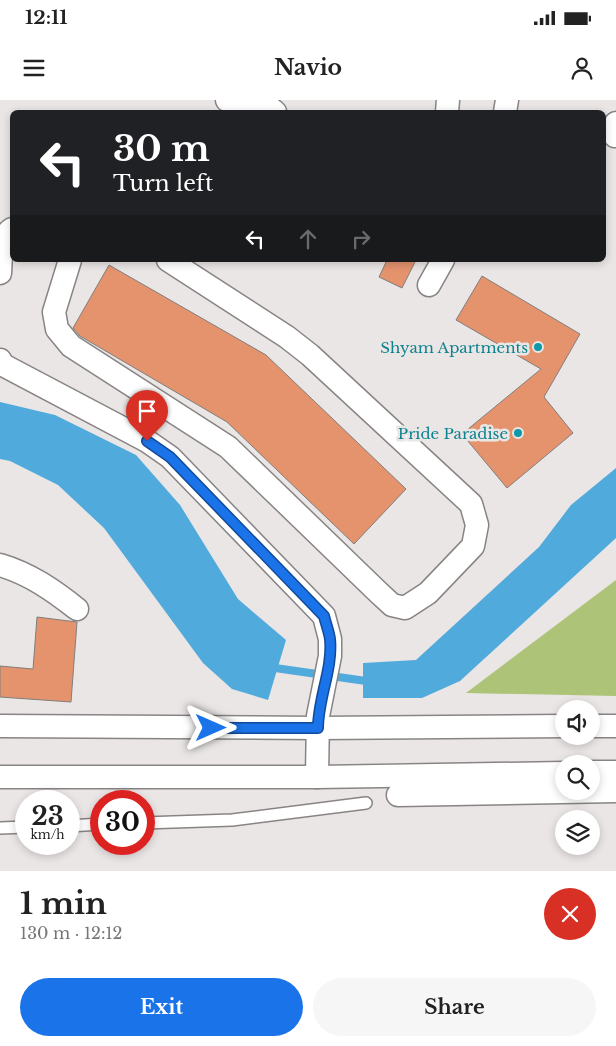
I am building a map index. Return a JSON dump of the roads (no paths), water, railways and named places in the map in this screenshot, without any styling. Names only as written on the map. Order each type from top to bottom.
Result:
[{"type":"street","points":[[227,100],[271,106]]},
{"type":"street","points":[[0,273],[2,248],[10,230]]},
{"type":"street","points":[[69,262],[54,312],[57,329],[71,346],[228,448],[392,605],[405,608],[428,593],[473,546],[477,525],[471,504],[287,337],[171,262]]},
{"type":"street","points":[[429,285],[442,262]]},
{"type":"street","points":[[0,360],[3,365],[147,441],[170,457],[324,616],[330,639],[330,656],[318,722],[318,777]]},
{"type":"street","points":[[0,565],[18,570],[46,585],[77,609]]},
{"type":"street","points":[[0,726],[318,722],[555,726]]},
{"type":"street","points":[[600,726],[616,726]]},
{"type":"street","points":[[600,772],[616,772]]},
{"type":"street","points":[[0,777],[318,777],[555,781]]},
{"type":"street","points":[[398,796],[555,781]]},
{"type":"street","points":[[600,788],[616,791]]},
{"type":"lane","points":[[155,823],[232,820],[366,803]]},
{"type":"lane","points":[[0,828],[15,827]]},
{"type":"water","points":[[0,402],[55,415],[136,455],[180,505],[238,599],[286,640],[268,700],[232,689],[203,663],[104,528],[58,485],[10,461],[0,459]]},
{"type":"water","points":[[616,468],[616,538],[460,681],[422,698],[363,698],[363,663],[416,660],[539,547],[571,505]]},
{"type":"waterway","points":[[268,667],[373,682]]},
{"type":"place","name":"Shyam Apartments","points":[[538,347]]},
{"type":"place","name":"Pride Paradise","points":[[518,433]]}]
